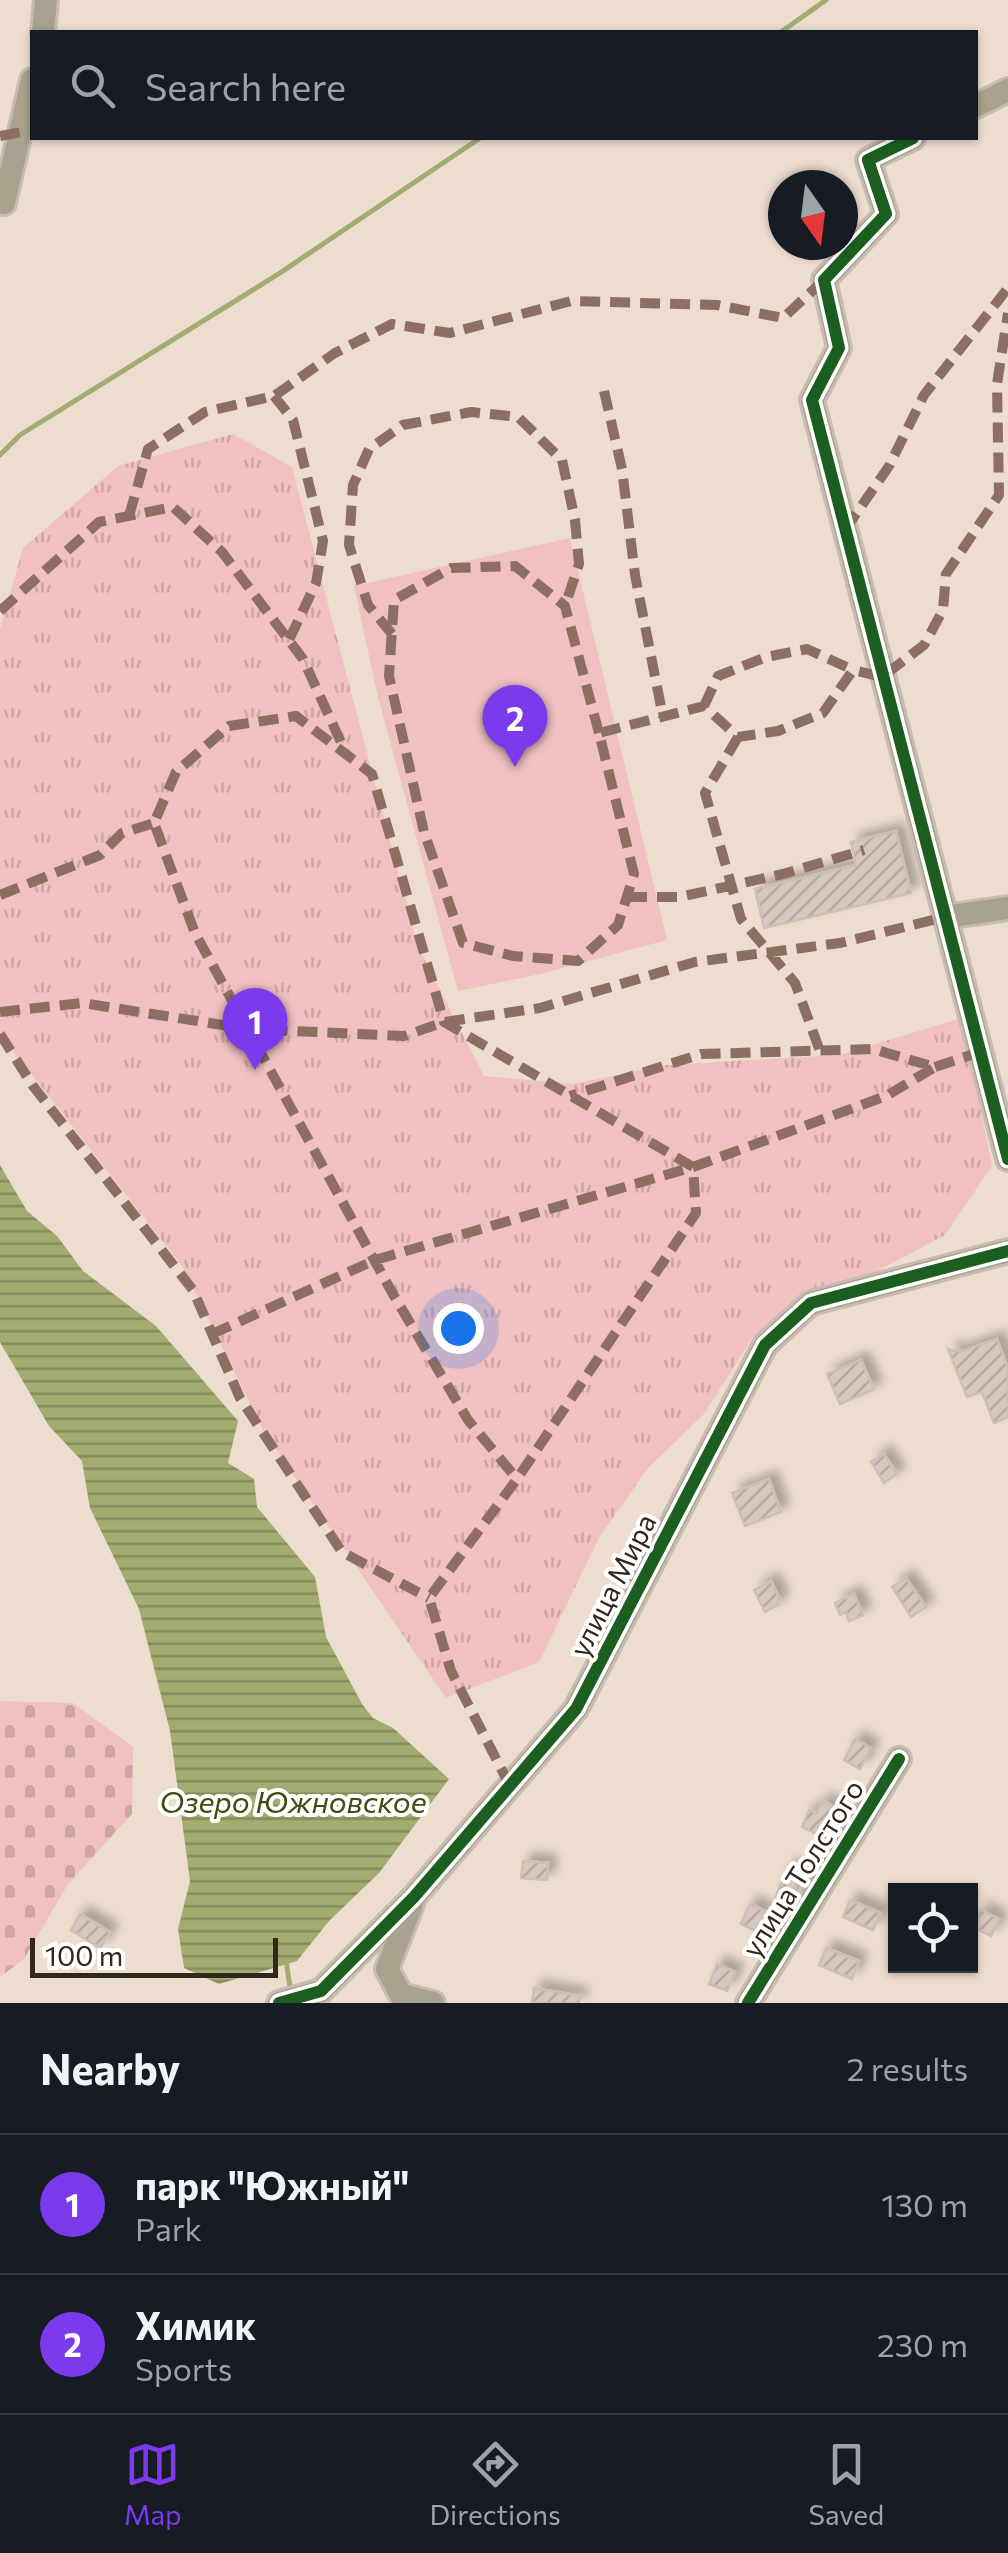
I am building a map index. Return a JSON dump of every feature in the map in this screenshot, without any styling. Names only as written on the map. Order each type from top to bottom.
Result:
[{"type":"street","points":[[42,30],[46,0]]},
{"type":"street","points":[[4,203],[30,89]]},
{"type":"street","points":[[978,105],[1008,90]]},
{"type":"street","points":[[909,140],[868,160],[886,214],[824,280],[839,348],[812,400],[1008,1159]]},
{"type":"street","points":[[945,917],[1008,908]]},
{"type":"street","name":"улица Мира","points":[[287,2001],[321,1990],[414,1897],[576,1709],[764,1345],[811,1303],[1008,1251]]},
{"type":"street","name":"улица Толстого","points":[[748,2003],[899,1759]]},
{"type":"street","points":[[414,1897],[387,1969],[401,1994],[433,2003]]},
{"type":"green space","points":[[233,434],[292,467],[418,947],[484,1076],[574,1084],[665,1065],[839,1055],[962,1018],[992,1166],[945,1235],[753,1337],[704,1414],[647,1469],[599,1538],[539,1662],[446,1698],[264,1432],[182,1266],[0,1034],[0,629],[23,548],[118,466]]},
{"type":"green space","points":[[570,538],[667,940],[458,991],[378,697],[354,586]]},
{"type":"green space","points":[[0,1701],[73,1703],[133,1747],[132,1814],[68,1884],[24,1959],[0,1977]]},
{"type":"water","name":"Озеро Южновское","points":[[0,1165],[27,1211],[57,1236],[83,1271],[156,1326],[238,1421],[228,1463],[254,1479],[257,1507],[315,1577],[326,1637],[362,1704],[373,1718],[393,1728],[449,1779],[379,1873],[329,1921],[297,1961],[219,1984],[184,1968],[178,1929],[190,1881],[170,1731],[139,1609],[90,1508],[82,1461],[49,1426],[0,1342]]},
{"type":"building","points":[[896,831],[911,893],[764,928],[755,889],[856,865],[851,842]]},
{"type":"building","points":[[997,1339],[1008,1368],[1008,1417],[994,1423],[982,1392],[967,1397],[948,1349],[960,1352]]},
{"type":"building","points":[[861,1360],[874,1389],[840,1404],[827,1374]]},
{"type":"building","points":[[884,1454],[897,1474],[884,1483],[871,1462]]},
{"type":"building","points":[[769,1479],[781,1512],[745,1526],[732,1493]]},
{"type":"building","points":[[906,1578],[926,1607],[911,1617],[892,1587]]},
{"type":"building","points":[[771,1581],[780,1599],[779,1604],[765,1612],[754,1590]]},
{"type":"building","points":[[854,1594],[863,1615],[849,1621],[846,1612],[840,1615],[835,1603]]},
{"type":"building","points":[[855,1739],[871,1748],[860,1769],[844,1760]]},
{"type":"building","points":[[822,1801],[838,1808],[825,1838],[802,1827],[809,1810],[817,1813]]},
{"type":"building","points":[[523,1861],[548,1863],[547,1880],[521,1878]]},
{"type":"building","points":[[788,1867],[801,1872],[788,1904],[775,1898]]},
{"type":"building","points":[[850,1900],[881,1913],[873,1930],[843,1917]]},
{"type":"building","points":[[750,1904],[766,1911],[756,1931],[741,1924]]},
{"type":"building","points":[[981,1910],[999,1919],[991,1936],[978,1930]]},
{"type":"building","points":[[80,1914],[110,1932],[100,1948],[71,1930]]},
{"type":"building","points":[[826,1948],[859,1961],[852,1979],[819,1965]]},
{"type":"building","points":[[717,1964],[735,1972],[727,1991],[709,1984]]},
{"type":"building","points":[[534,1988],[580,1996],[579,2003],[532,2003]]},
{"type":"waterway","points":[[784,30],[826,0]]},
{"type":"waterway","points":[[0,455],[20,435],[280,273],[477,140]]},
{"type":"waterway","points":[[286,1960],[291,1994]]},
{"type":"marked path","points":[[0,136],[22,132]]},
{"type":"marked path","points":[[129,516],[148,449],[205,412],[274,396],[335,353],[392,324],[450,333],[571,301],[717,305],[783,318],[824,280]]},
{"type":"marked path","points":[[845,530],[889,466],[924,395],[1008,288]]},
{"type":"marked path","points":[[599,733],[565,606],[515,566],[451,568],[394,600],[389,676],[424,832],[463,943],[513,956],[578,961],[618,925],[634,874],[599,733],[704,706],[738,737],[778,731],[823,713],[853,670],[882,677],[924,645],[943,610],[946,574],[999,495],[997,384],[1008,313]]},
{"type":"marked path","points":[[604,391],[622,469],[635,575],[663,717]]},
{"type":"marked path","points":[[274,396],[293,420],[323,541],[316,583],[289,640]]},
{"type":"marked path","points":[[392,634],[368,605],[349,545],[353,485],[369,449],[403,425],[471,412],[518,417],[562,460],[575,520],[579,564],[565,606]]},
{"type":"marked path","points":[[0,611],[99,522],[173,507],[222,552],[303,659],[345,751]]},
{"type":"marked path","points":[[704,706],[718,676],[766,657],[807,649],[853,670]]},
{"type":"marked path","points":[[510,1786],[451,1671],[429,1598],[517,1479],[696,1213],[693,1167],[444,1022],[372,774],[296,716],[229,726],[176,772],[154,823],[195,933],[394,1296],[468,1420],[517,1479]]},
{"type":"marked path","points":[[738,737],[705,793],[741,919],[795,983],[820,1051]]},
{"type":"marked path","points":[[0,895],[100,855],[122,833],[154,823]]},
{"type":"marked path","points":[[627,897],[680,897],[783,874],[864,850]]},
{"type":"marked path","points":[[0,1012],[82,1003],[248,1029],[404,1036],[444,1022],[540,1008],[695,962],[840,943],[945,917]]},
{"type":"marked path","points":[[0,1034],[33,1086],[193,1290],[240,1398],[342,1552],[429,1598]]},
{"type":"marked path","points":[[212,1334],[375,1260],[693,1167],[886,1096],[935,1067],[873,1049],[701,1054],[570,1096]]},
{"type":"marked path","points":[[935,1067],[980,1052]]},
{"type":"cycle path","points":[[909,140],[868,160],[886,214],[824,280],[839,348],[812,400],[1008,1159]]},
{"type":"cycle path","points":[[279,2003],[321,1991],[414,1897],[576,1709],[765,1345],[811,1303],[1008,1251]]},
{"type":"cycle path","points":[[748,2003],[899,1759]]},
{"type":"place","name":"Химик","points":[[515,767]]},
{"type":"place","name":"парк \"Южный\"","points":[[255,1070]]}]
